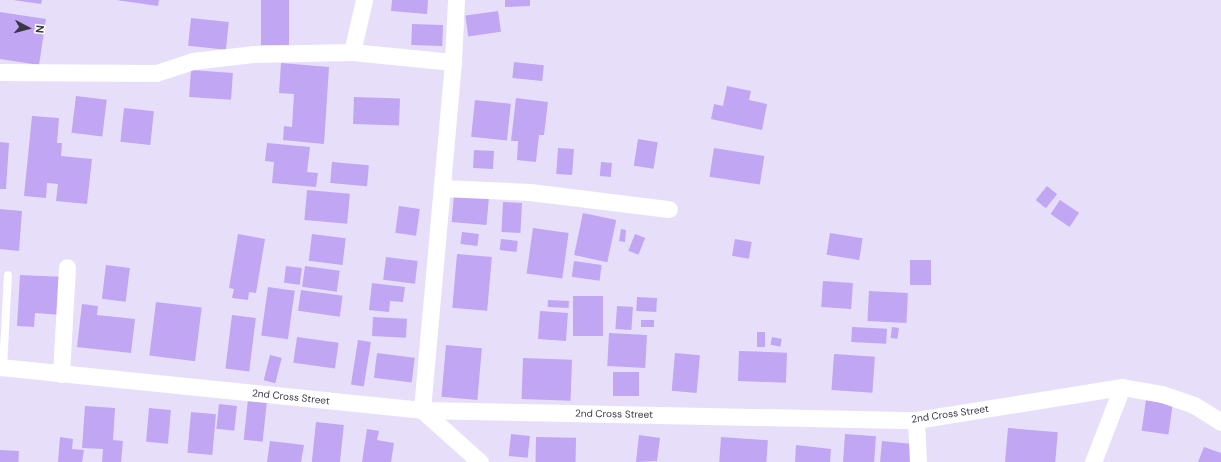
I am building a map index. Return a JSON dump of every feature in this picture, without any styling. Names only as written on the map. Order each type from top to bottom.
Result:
[{"type":"street","points":[[352,52],[364,0]]},
{"type":"street","points":[[456,0],[453,62],[422,410],[480,462]]},
{"type":"street","points":[[0,72],[156,74],[192,61],[253,54],[352,52],[453,62]]},
{"type":"street","points":[[442,188],[530,192],[669,209]]},
{"type":"street","points":[[61,374],[67,267]]},
{"type":"street","name":"2nd Cross Street","points":[[1,367],[422,410],[916,420],[1122,387],[1162,394],[1194,406],[1221,422]]},
{"type":"street","points":[[1093,462],[1122,387]]},
{"type":"street","points":[[916,420],[918,462]]},
{"type":"lane","points":[[1,367],[8,275]]},
{"type":"building","points":[[13,0],[42,0],[41,4]]},
{"type":"building","points":[[116,0],[159,0],[158,6]]},
{"type":"building","points":[[261,0],[289,0],[289,45],[261,45]]},
{"type":"building","points":[[392,0],[428,0],[427,14],[391,11]]},
{"type":"building","points":[[505,0],[530,0],[530,6],[505,7]]},
{"type":"building","points":[[498,11],[501,32],[468,36],[465,16]]},
{"type":"building","points":[[0,12],[46,19],[39,65],[0,59]]},
{"type":"building","points":[[191,18],[229,22],[226,50],[188,46]]},
{"type":"building","points":[[412,24],[443,25],[442,46],[411,45]]},
{"type":"building","points":[[514,62],[544,65],[542,81],[512,78]]},
{"type":"building","points":[[281,63],[329,67],[324,144],[283,140],[284,126],[292,127],[294,94],[279,93]]},
{"type":"building","points":[[191,70],[233,73],[231,100],[189,97]]},
{"type":"building","points":[[727,86],[751,91],[749,100],[767,104],[762,130],[711,119],[714,104],[723,106]]},
{"type":"building","points":[[76,96],[107,100],[102,137],[71,133]]},
{"type":"building","points":[[354,97],[400,99],[399,126],[353,124]]},
{"type":"building","points":[[516,98],[548,102],[544,135],[539,135],[536,162],[517,160],[518,141],[511,141]]},
{"type":"building","points":[[475,100],[511,104],[507,141],[471,137]]},
{"type":"building","points":[[124,108],[154,111],[150,145],[120,142]]},
{"type":"building","points":[[32,116],[59,118],[57,143],[62,143],[61,156],[92,159],[87,204],[56,201],[58,184],[47,183],[46,198],[24,196]]},
{"type":"building","points":[[638,139],[658,142],[654,169],[634,166]]},
{"type":"building","points":[[0,142],[9,143],[6,189],[0,189]]},
{"type":"building","points":[[267,143],[310,147],[307,172],[318,173],[316,187],[272,183],[274,162],[265,161]]},
{"type":"building","points":[[558,148],[574,149],[572,175],[556,174]]},
{"type":"building","points":[[714,148],[764,156],[760,185],[709,177]]},
{"type":"building","points":[[474,150],[494,151],[493,169],[473,168]]},
{"type":"building","points":[[332,162],[369,165],[367,186],[330,183]]},
{"type":"building","points":[[601,162],[612,163],[611,177],[600,176]]},
{"type":"building","points":[[1047,186],[1057,194],[1046,208],[1036,200]]},
{"type":"building","points":[[307,190],[350,194],[347,224],[304,220]]},
{"type":"building","points":[[454,195],[489,198],[487,225],[452,222]]},
{"type":"building","points":[[1060,200],[1079,213],[1070,227],[1050,214]]},
{"type":"building","points":[[503,202],[522,203],[520,233],[501,232]]},
{"type":"building","points":[[399,206],[420,209],[416,236],[395,233]]},
{"type":"building","points":[[0,209],[22,211],[19,251],[0,249]]},
{"type":"building","points":[[583,213],[616,220],[607,262],[574,255]]},
{"type":"building","points":[[533,228],[569,233],[562,279],[527,274]]},
{"type":"building","points":[[621,229],[626,230],[625,242],[619,241]]},
{"type":"building","points":[[462,232],[479,234],[477,246],[461,244]]},
{"type":"building","points":[[830,233],[863,238],[859,260],[827,255]]},
{"type":"building","points":[[238,234],[265,239],[256,293],[249,292],[248,300],[232,298],[234,289],[229,288]]},
{"type":"building","points":[[312,234],[346,238],[342,265],[309,261]]},
{"type":"building","points":[[635,234],[645,238],[638,255],[628,251]]},
{"type":"building","points":[[501,239],[518,241],[517,252],[500,250]]},
{"type":"building","points":[[735,239],[752,242],[749,259],[732,256]]},
{"type":"building","points":[[457,254],[492,257],[487,311],[452,308]]},
{"type":"building","points":[[386,257],[418,261],[415,284],[383,280]]},
{"type":"building","points":[[910,260],[931,260],[931,285],[910,285]]},
{"type":"building","points":[[574,261],[602,265],[600,281],[572,277]]},
{"type":"building","points":[[106,265],[130,268],[126,302],[102,299]]},
{"type":"building","points":[[286,266],[302,268],[300,285],[284,283]]},
{"type":"building","points":[[305,266],[340,271],[337,292],[302,287]]},
{"type":"building","points":[[20,275],[65,277],[62,315],[35,313],[34,327],[17,326]]},
{"type":"building","points":[[823,281],[853,283],[851,309],[821,307]]},
{"type":"building","points":[[372,283],[405,287],[403,302],[390,301],[389,312],[369,310]]},
{"type":"building","points":[[268,287],[295,291],[288,339],[261,336]]},
{"type":"building","points":[[301,290],[343,296],[340,317],[298,311]]},
{"type":"building","points":[[869,291],[908,293],[906,323],[867,321]]},
{"type":"building","points":[[573,296],[603,296],[603,336],[573,336]]},
{"type":"building","points":[[637,297],[657,298],[656,312],[636,311]]},
{"type":"building","points":[[548,300],[569,301],[569,308],[548,307]]},
{"type":"building","points":[[156,302],[202,308],[195,361],[149,356]]},
{"type":"building","points":[[82,304],[98,306],[97,315],[135,319],[131,353],[77,347]]},
{"type":"building","points":[[617,306],[633,307],[631,330],[615,329]]},
{"type":"building","points":[[540,311],[568,313],[566,341],[538,339]]},
{"type":"building","points":[[232,315],[256,318],[249,372],[225,369]]},
{"type":"building","points":[[373,317],[407,319],[406,338],[372,336]]},
{"type":"building","points":[[641,320],[654,320],[654,327],[641,327]]},
{"type":"building","points":[[852,327],[887,329],[886,344],[851,342]]},
{"type":"building","points":[[892,327],[899,328],[897,339],[890,338]]},
{"type":"building","points":[[757,332],[765,332],[765,347],[757,347]]},
{"type":"building","points":[[609,333],[647,335],[645,368],[607,366]]},
{"type":"building","points":[[297,337],[339,343],[335,369],[293,363]]},
{"type":"building","points":[[772,337],[782,339],[780,347],[770,345]]},
{"type":"building","points":[[358,340],[371,342],[364,386],[351,384]]},
{"type":"building","points":[[446,345],[482,348],[477,400],[441,397]]},
{"type":"building","points":[[739,351],[787,353],[786,383],[738,381]]},
{"type":"building","points":[[377,353],[415,358],[412,382],[374,378]]},
{"type":"building","points":[[675,353],[700,355],[697,393],[672,391]]},
{"type":"building","points":[[834,354],[875,357],[872,393],[831,390]]},
{"type":"building","points":[[270,355],[282,358],[275,383],[264,380]]},
{"type":"building","points":[[523,358],[572,360],[571,401],[522,399]]},
{"type":"building","points":[[613,372],[639,372],[639,396],[613,396]]},
{"type":"building","points":[[248,399],[267,401],[263,442],[244,440]]},
{"type":"building","points":[[1146,400],[1173,404],[1168,434],[1142,431]]},
{"type":"building","points":[[219,404],[237,406],[234,431],[216,429]]},
{"type":"building","points":[[85,406],[115,408],[113,440],[123,441],[121,462],[102,462],[103,449],[82,448]]},
{"type":"building","points":[[149,408],[171,410],[168,444],[146,442]]},
{"type":"building","points":[[191,412],[216,414],[212,455],[187,453]]},
{"type":"building","points":[[316,422],[344,425],[340,462],[312,462]]},
{"type":"building","points":[[1008,428],[1058,432],[1055,462],[1005,462]]},
{"type":"building","points":[[367,429],[379,431],[377,440],[394,443],[391,462],[362,462]]},
{"type":"building","points":[[511,434],[530,436],[528,458],[509,456]]},
{"type":"building","points":[[845,434],[876,436],[874,462],[843,462]]},
{"type":"building","points":[[639,435],[660,438],[657,461],[636,462]]},
{"type":"building","points":[[60,437],[73,439],[72,449],[84,450],[82,462],[58,462]]},
{"type":"building","points":[[536,437],[576,438],[576,462],[536,462]]},
{"type":"building","points":[[721,437],[768,440],[766,462],[719,462]]},
{"type":"building","points":[[270,441],[304,445],[301,462],[267,462]]},
{"type":"building","points":[[882,441],[913,444],[912,462],[880,462]]},
{"type":"building","points":[[796,445],[831,449],[830,462],[795,462]]},
{"type":"building","points":[[1204,447],[1221,453],[1221,462],[1198,462]]},
{"type":"building","points":[[0,450],[19,451],[18,462],[0,462]]}]
